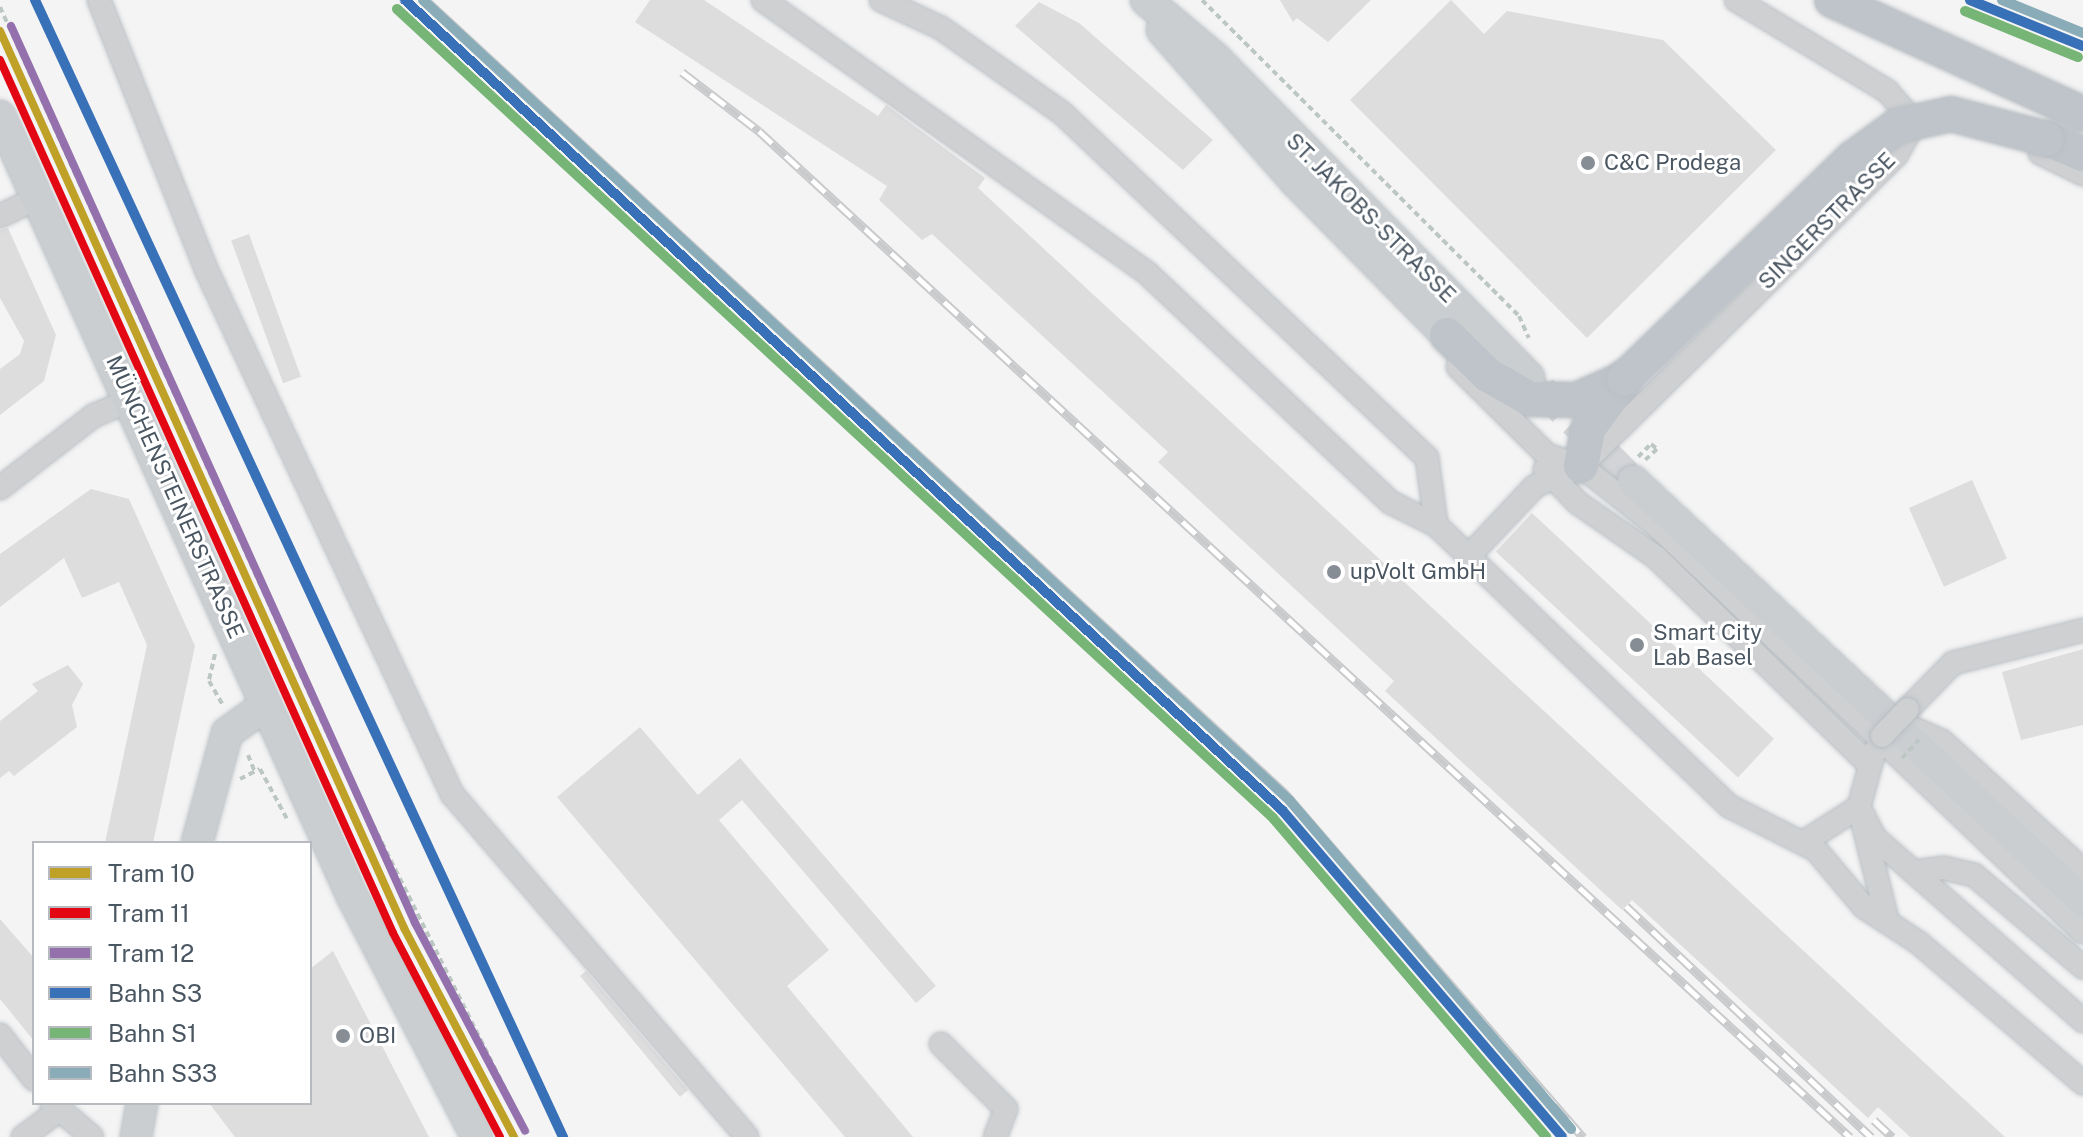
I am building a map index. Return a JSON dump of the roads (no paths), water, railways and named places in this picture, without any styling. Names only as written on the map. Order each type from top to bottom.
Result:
[{"type":"highway","points":[[1832,0],[2083,114]]},
{"type":"highway","points":[[1567,473],[1588,429],[1624,379],[1853,158],[1897,126],[1931,115],[1967,116],[2083,154]]},
{"type":"highway","points":[[1447,335],[1474,362],[1530,399],[1576,400],[1624,379]]},
{"type":"main road","points":[[1140,0],[1286,171],[1447,335]]},
{"type":"main road","name":"ST. JAKOBS-STRASSE","points":[[1146,0],[1215,58],[1529,377]]},
{"type":"main road","name":"ST. JAKOBS-STRASSE","points":[[1175,0],[1215,58]]},
{"type":"main road","name":"MÜNCHENSTEINERSTRASSE","points":[[0,116],[133,399],[353,898],[477,1137]]},
{"type":"main road","points":[[1637,468],[2078,888]]},
{"type":"main road","points":[[197,841],[207,794],[234,724],[266,705]]},
{"type":"main road","points":[[136,1137],[142,1105]]},
{"type":"street","points":[[99,0],[206,269],[452,794],[747,1137]]},
{"type":"street","points":[[763,0],[1147,273],[1390,502],[1436,525],[1729,806],[1804,842],[1864,907],[1887,919],[2083,1083]]},
{"type":"street","points":[[881,0],[941,28],[1062,113],[1427,458],[1436,525]]},
{"type":"street","points":[[1736,0],[1887,91],[1908,115],[1931,110],[1960,118],[2083,174]]},
{"type":"street","name":"SINGERSTRASSE","points":[[1469,556],[1535,486],[1567,473],[1897,154],[1909,132],[1908,115]]},
{"type":"street","points":[[0,216],[37,198]]},
{"type":"street","name":"ST. JAKOBS-STRASSE","points":[[1447,335],[1458,369],[1520,431],[1882,736],[2083,932]]},
{"type":"street","points":[[0,488],[93,416],[133,399]]},
{"type":"street","points":[[1520,431],[1656,557],[1869,764]]},
{"type":"street","points":[[1887,919],[1859,807],[1869,764],[1882,736],[1914,726],[1953,663],[2083,630]]},
{"type":"street","points":[[1914,726],[1942,741],[2078,888]]},
{"type":"street","points":[[1804,842],[1859,807]]},
{"type":"street","points":[[1859,807],[1875,838],[2083,1021]]},
{"type":"street","points":[[1914,872],[1944,868],[1974,875],[2083,967]]},
{"type":"street","points":[[2061,1000],[2083,1012]]},
{"type":"street","points":[[0,1035],[32,1076]]},
{"type":"street","points":[[941,1044],[1006,1109],[995,1137]]},
{"type":"street","points":[[23,1137],[55,1107],[92,1137]]},
{"type":"tunnel","points":[[1542,390],[1633,481]]},
{"type":"railway","points":[[426,0],[1284,792],[1583,1137]]},
{"type":"railway","points":[[682,72],[759,131],[1850,1137]]},
{"type":"railway","points":[[1626,906],[1871,1137]]},
{"type":"railway","points":[[1874,1120],[1892,1137]]},
{"type":"tram line","name":"12","points":[[11,26],[415,923],[525,1131]]},
{"type":"tram line","name":"10","points":[[0,31],[404,928],[514,1137]]},
{"type":"tram line","name":"11","points":[[0,60],[393,933],[500,1137]]},
{"type":"rail line","name":"S3","points":[[35,0],[563,1137]]},
{"type":"rail line","name":"S3","points":[[405,0],[1282,810],[1562,1137]]},
{"type":"rail line","name":"S33","points":[[423,0],[1290,801],[1571,1129]]},
{"type":"rail line","name":"S3","points":[[1970,0],[2083,46]]},
{"type":"rail line","name":"S33","points":[[2002,0],[2083,33]]},
{"type":"rail line","name":"S1","points":[[397,9],[1273,818],[1546,1137]]},
{"type":"rail line","name":"S1","points":[[1965,11],[2078,57]]},
{"type":"place","name":"C&C Prodega","points":[[1588,163]]},
{"type":"place","name":"upVolt GmbH","points":[[1334,572]]},
{"type":"place","name":"Smart City Lab Basel","points":[[1637,645]]},
{"type":"place","name":"OBI","points":[[343,1036]]}]
